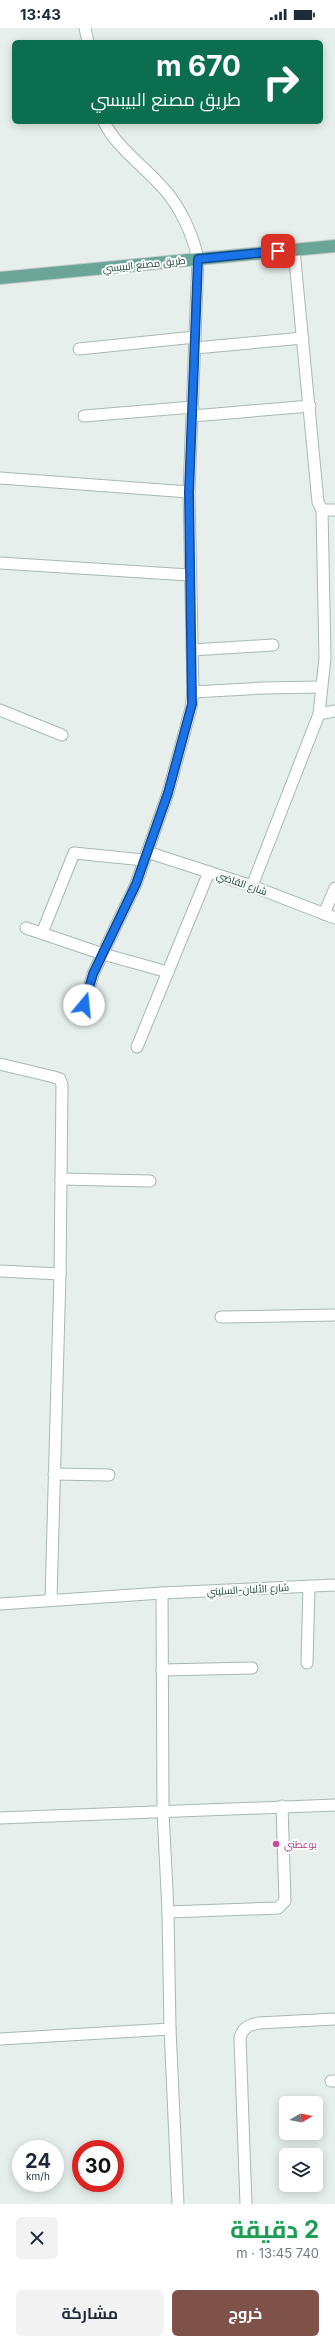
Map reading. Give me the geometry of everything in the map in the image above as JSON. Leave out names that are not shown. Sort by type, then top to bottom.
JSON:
[{"type":"main road","name":"طريق مصنع البيبسي","points":[[0,278],[335,246]]},
{"type":"street","points":[[85,28],[88,40]]},
{"type":"street","points":[[84,1005],[93,974],[136,884],[146,856],[182,746],[192,704],[193,692],[189,575],[189,492],[198,259],[194,240],[169,195],[112,136],[105,124]]},
{"type":"street","points":[[252,886],[318,714],[325,658],[322,510],[318,502],[294,250]]},
{"type":"street","points":[[79,349],[195,337]]},
{"type":"street","points":[[195,348],[303,338]]},
{"type":"street","points":[[84,416],[310,406]]},
{"type":"street","points":[[0,478],[189,492]]},
{"type":"street","points":[[322,510],[335,510]]},
{"type":"street","points":[[0,563],[189,575]]},
{"type":"street","points":[[192,650],[274,645]]},
{"type":"street","points":[[193,692],[264,688],[321,687]]},
{"type":"street","points":[[0,710],[62,735]]},
{"type":"street","points":[[318,714],[335,711]]},
{"type":"street","name":"شارع القاضي","points":[[42,934],[74,853],[146,856],[209,872],[252,886],[335,918]]},
{"type":"street","points":[[137,1047],[209,872]]},
{"type":"street","points":[[324,914],[335,888]]},
{"type":"street","points":[[26,928],[103,954],[168,972]]},
{"type":"street","points":[[0,1064],[60,1079],[62,1085],[60,1274],[51,1600]]},
{"type":"street","points":[[61,1179],[150,1181]]},
{"type":"street","points":[[0,1271],[60,1274]]},
{"type":"street","points":[[221,1317],[335,1315]]},
{"type":"street","points":[[54,1474],[109,1475]]},
{"type":"street","name":"شارع الألبان-السليني","points":[[0,1604],[162,1593],[335,1585]]},
{"type":"street","points":[[307,1663],[309,1586]]},
{"type":"street","points":[[162,1593],[163,1810],[168,1912],[170,2030],[178,2204]]},
{"type":"street","points":[[162,1670],[252,1668]]},
{"type":"street","points":[[0,1818],[163,1810],[335,1805]]},
{"type":"street","points":[[168,1912],[268,1909],[278,1908],[283,1905],[285,1901],[282,1806]]},
{"type":"street","points":[[246,2204],[240,2038],[242,2030],[250,2025],[259,2023],[335,2019]]},
{"type":"street","points":[[0,2039],[170,2030]]},
{"type":"place","name":"بوعطني","points":[[276,1844]]},
{"type":"route","points":[[84,1005],[93,974],[136,884],[168,793],[184,739],[192,704],[189,492],[198,259],[278,251]]}]
